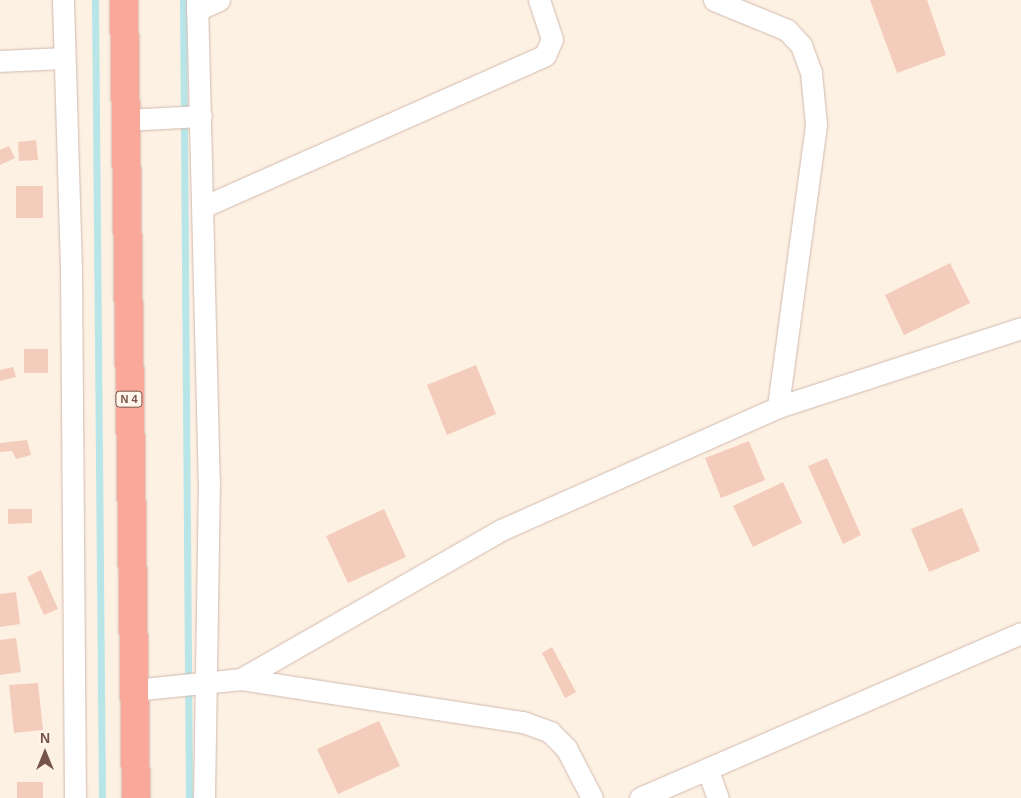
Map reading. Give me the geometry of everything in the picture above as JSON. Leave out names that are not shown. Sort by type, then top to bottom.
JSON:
[{"type":"highway","name":"N 4","points":[[124,0],[136,798]]},
{"type":"street","points":[[63,0],[75,798]]},
{"type":"street","points":[[204,798],[193,684],[209,480],[205,206],[197,5],[218,0]]},
{"type":"street","points":[[205,206],[545,54],[552,39],[539,0]]},
{"type":"street","points":[[714,0],[787,30],[802,45],[811,72],[816,125],[778,406]]},
{"type":"street","points":[[0,61],[64,58]]},
{"type":"street","points":[[125,120],[201,116]]},
{"type":"street","points":[[241,679],[502,530],[778,406],[1021,328]]},
{"type":"street","points":[[640,798],[708,771],[1021,633]]},
{"type":"street","points":[[133,690],[241,679],[523,722],[550,732],[566,748],[592,798]]},
{"type":"street","points":[[708,771],[718,798]]},
{"type":"building","points":[[870,0],[927,0],[946,55],[897,73]]},
{"type":"building","points":[[36,140],[38,160],[19,161],[18,142]]},
{"type":"building","points":[[9,146],[15,158],[0,165],[0,150]]},
{"type":"building","points":[[16,186],[43,186],[43,218],[16,218]]},
{"type":"building","points":[[950,263],[970,303],[904,335],[885,295]]},
{"type":"building","points":[[24,349],[48,349],[48,373],[24,373]]},
{"type":"building","points":[[476,365],[496,414],[447,435],[427,385]]},
{"type":"building","points":[[13,367],[16,377],[0,381],[0,370]]},
{"type":"building","points":[[27,440],[31,455],[16,459],[12,451],[0,452],[0,443]]},
{"type":"building","points":[[749,441],[765,480],[721,498],[705,458]]},
{"type":"building","points":[[827,458],[861,535],[843,544],[808,466]]},
{"type":"building","points":[[783,482],[802,523],[753,547],[733,506]]},
{"type":"building","points":[[962,508],[980,551],[929,572],[911,529]]},
{"type":"building","points":[[8,509],[32,509],[32,523],[8,524]]},
{"type":"building","points":[[384,509],[406,557],[348,583],[326,536]]},
{"type":"building","points":[[41,570],[58,609],[44,615],[27,577]]},
{"type":"building","points":[[16,592],[20,624],[0,627],[0,594]]},
{"type":"building","points":[[16,638],[21,672],[0,675],[0,640]]},
{"type":"building","points":[[552,647],[576,692],[565,698],[542,653]]},
{"type":"building","points":[[38,683],[43,730],[14,733],[9,685]]},
{"type":"building","points":[[379,721],[400,766],[338,794],[317,749]]},
{"type":"building","points":[[17,782],[43,782],[43,798],[17,798]]},
{"type":"waterway","points":[[95,0],[102,798]]},
{"type":"waterway","points":[[183,0],[189,798]]}]
